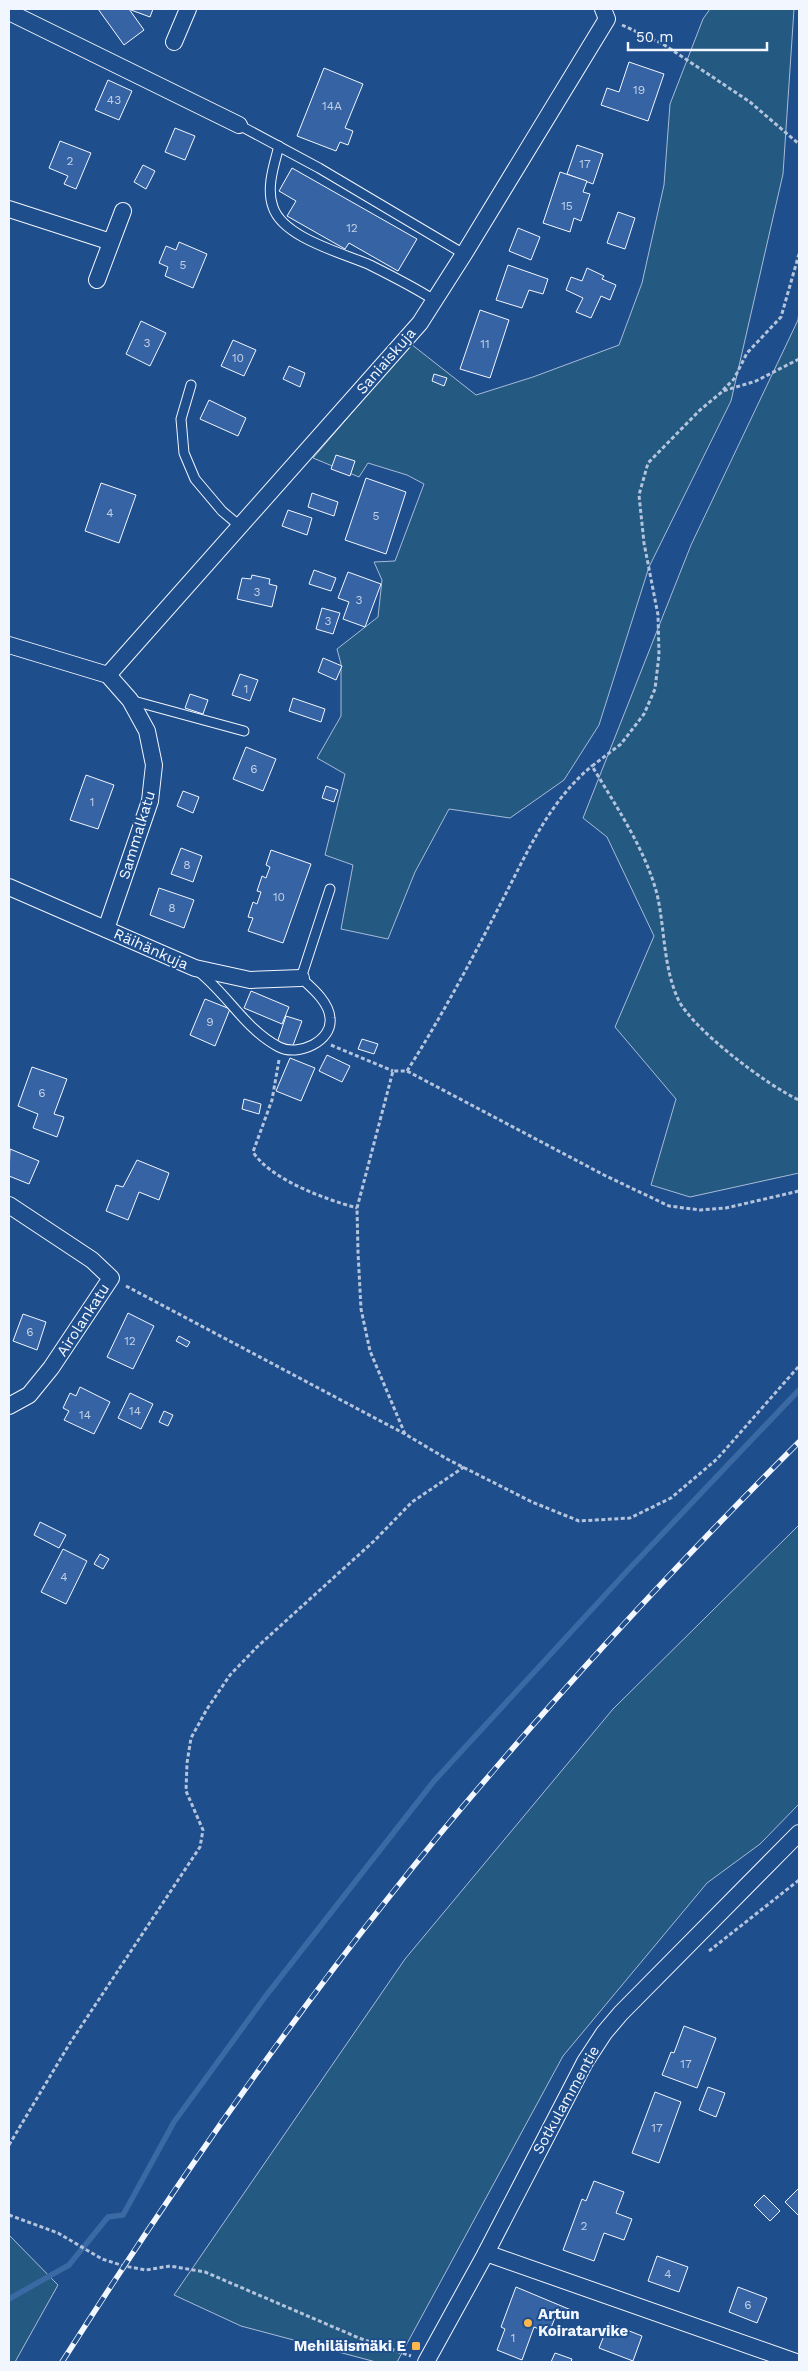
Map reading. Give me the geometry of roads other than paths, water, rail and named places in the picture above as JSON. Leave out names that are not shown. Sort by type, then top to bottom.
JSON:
[{"type":"street","points":[[174,42],[188,9]]},
{"type":"street","points":[[9,12],[239,125]]},
{"type":"street","name":"Saniaiskuja","points":[[108,675],[420,323],[464,254],[605,14]]},
{"type":"street","points":[[9,209],[112,242]]},
{"type":"street","points":[[97,280],[123,211]]},
{"type":"street","points":[[9,645],[108,675]]},
{"type":"street","name":"Sammalkatu","points":[[106,929],[150,801],[154,765],[147,731],[130,700],[108,675]]},
{"type":"street","name":"Räihänkuja","points":[[9,887],[195,968],[250,980],[276,981],[301,978]]},
{"type":"street","name":"Airolankatu","points":[[9,1205],[92,1260],[111,1278],[51,1368],[29,1395],[9,1406]]},
{"type":"street","name":"Sotkulammentie","points":[[426,2362],[486,2253],[585,2062],[604,2033],[647,1985],[799,1833]]},
{"type":"street","points":[[486,2253],[798,2362]]},
{"type":"lane","points":[[239,125],[319,168],[464,254]]},
{"type":"lane","points":[[279,146],[271,180],[273,208],[286,225],[316,244],[368,264],[408,284],[434,300]]},
{"type":"lane","points":[[191,384],[181,419],[184,453],[195,479],[222,511],[241,527]]},
{"type":"lane","points":[[130,700],[244,731]]},
{"type":"lane","points":[[195,968],[217,988],[253,1030],[281,1049],[296,1051],[310,1046],[321,1039],[330,1018],[326,1005],[301,978],[330,889]]},
{"type":"waterway","points":[[9,2299],[69,2265],[108,2217],[123,2215],[174,2122],[265,1997],[434,1781],[629,1569],[799,1390]]},
{"type":"railway","points":[[62,2362],[161,2211],[264,2062],[374,1916],[430,1846],[525,1734],[601,1649],[679,1565],[799,1442]]},
{"type":"place","name":"Artun Koiratarvike","points":[[528,2323]]},
{"type":"place","name":"Mehiläismäki E","points":[[416,2346]]}]
